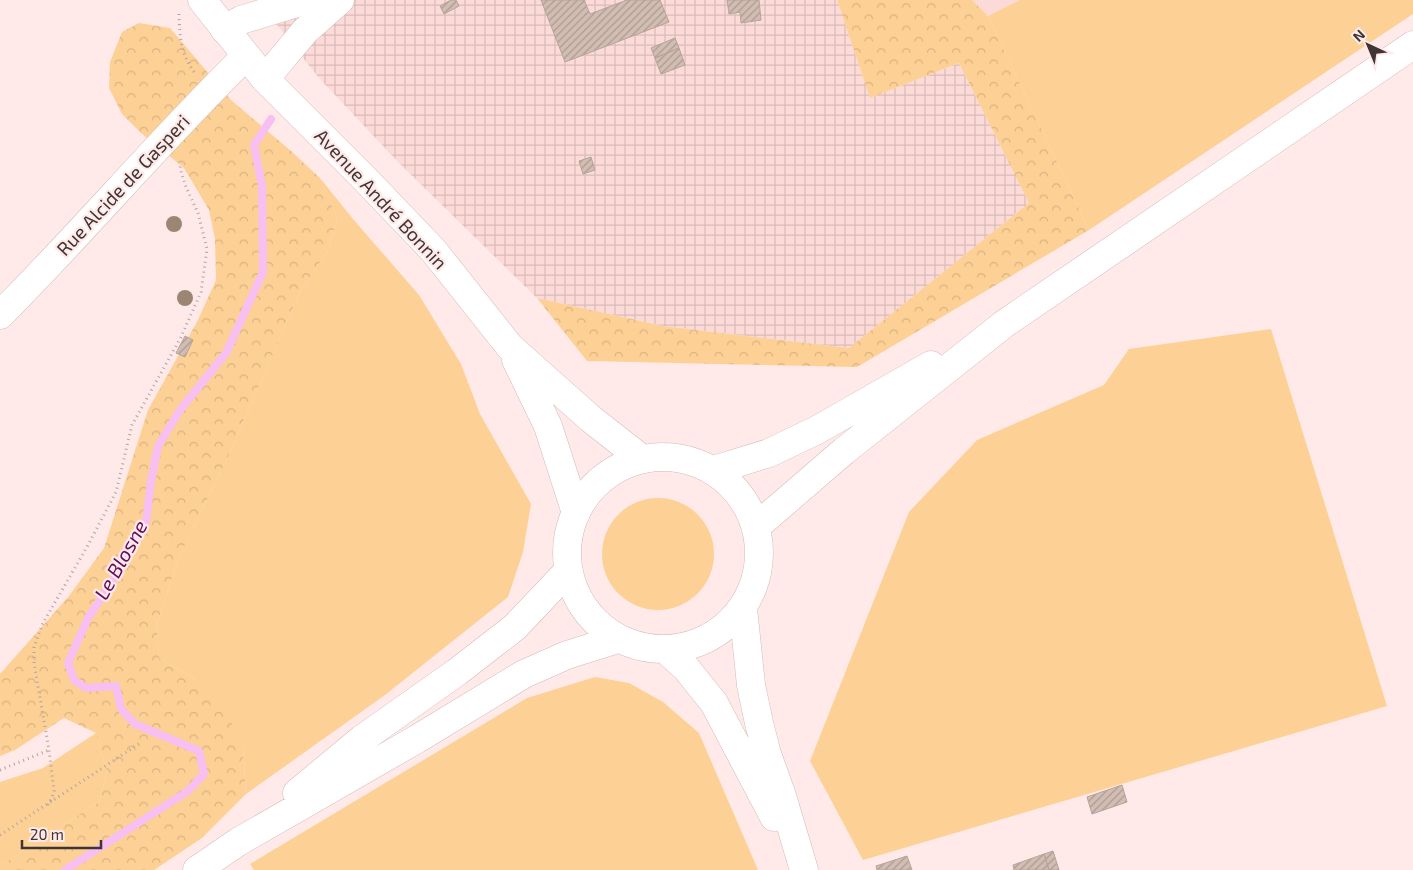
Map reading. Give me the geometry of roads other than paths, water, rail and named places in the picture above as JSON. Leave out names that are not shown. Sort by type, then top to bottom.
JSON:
[{"type":"main road","points":[[224,29],[241,20],[306,0]]},
{"type":"main road","points":[[265,79],[305,31],[340,0]]},
{"type":"main road","name":"Avenue André Bonnin","points":[[190,3],[224,29],[265,79],[433,250],[510,348],[591,419],[642,459]]},
{"type":"main road","points":[[757,526],[844,451],[1004,324],[1413,45]]},
{"type":"main road","name":"Rue Alcide de Gasperi","points":[[0,315],[211,90],[246,56]]},
{"type":"main road","points":[[714,470],[769,452],[817,430],[1004,324]]},
{"type":"main road","name":"Avenue André Bonnin","points":[[510,348],[548,426],[576,512]]},
{"type":"main road","points":[[667,456],[691,460],[714,470],[733,485],[747,504],[757,526],[760,554],[756,582],[743,608],[722,630],[696,645],[666,650],[649,649],[634,646],[618,639],[600,627],[585,611],[574,592],[568,571],[567,541],[576,512],[587,494],[603,478],[621,466],[642,459],[667,456]]},
{"type":"main road","points":[[238,842],[362,739],[515,627],[568,571]]},
{"type":"main road","points":[[743,608],[751,684],[759,722],[803,870]]},
{"type":"main road","points":[[197,870],[238,842],[417,739],[524,674],[567,655],[618,639]]},
{"type":"main road","points":[[666,650],[686,668],[714,703],[803,870]]},
{"type":"waterway","name":"Le Blosne","points":[[65,870],[188,791],[204,774],[199,751],[135,724],[121,709],[116,686],[86,688],[74,680],[68,663],[88,618],[124,563],[146,522],[158,446],[180,410],[226,353],[263,272],[262,186],[254,145],[271,119]]}]
